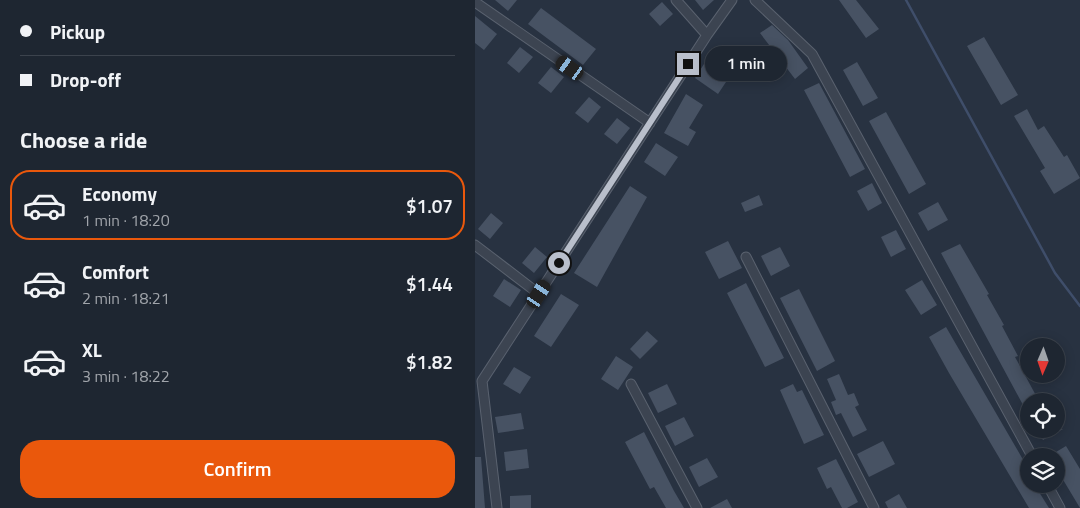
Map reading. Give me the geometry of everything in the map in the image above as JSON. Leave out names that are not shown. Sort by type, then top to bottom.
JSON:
[{"type":"street","points":[[676,0],[707,35]]},
{"type":"street","points":[[497,508],[479,382],[539,294],[707,35],[732,0]]},
{"type":"street","points":[[755,0],[812,54],[1028,448]]},
{"type":"street","points":[[475,2],[650,123]]},
{"type":"street","points":[[475,245],[539,294]]},
{"type":"street","points":[[746,257],[874,508]]},
{"type":"street","points":[[631,384],[697,508]]},
{"type":"street","points":[[1052,493],[1060,508]]},
{"type":"building","points":[[495,0],[517,0],[508,11]]},
{"type":"building","points":[[695,0],[714,0],[703,10]]},
{"type":"building","points":[[839,0],[856,0],[879,29],[866,38]]},
{"type":"building","points":[[662,2],[673,14],[660,26],[649,14]]},
{"type":"building","points":[[541,8],[596,49],[583,65],[528,24]]},
{"type":"building","points":[[475,16],[497,34],[484,50],[475,43]]},
{"type":"building","points":[[772,25],[788,40],[808,68],[795,79],[760,33]]},
{"type":"building","points":[[984,37],[1018,95],[1001,105],[967,46]]},
{"type":"building","points":[[520,47],[533,57],[519,73],[507,63]]},
{"type":"building","points":[[857,62],[878,98],[863,106],[843,70]]},
{"type":"building","points":[[704,64],[728,79],[718,94],[695,78]]},
{"type":"building","points":[[551,67],[564,77],[551,93],[538,83]]},
{"type":"building","points":[[819,83],[865,169],[850,177],[804,90]]},
{"type":"building","points":[[686,94],[703,105],[689,128],[696,132],[688,146],[664,133]]},
{"type":"building","points":[[589,97],[601,107],[588,123],[575,113]]},
{"type":"building","points":[[1027,109],[1038,130],[1044,126],[1064,157],[1067,155],[1080,178],[1054,194],[1040,171],[1045,168],[1014,116]]},
{"type":"building","points":[[886,112],[926,184],[909,194],[869,121]]},
{"type":"building","points":[[617,118],[630,128],[617,144],[604,134]]},
{"type":"building","points":[[656,143],[678,157],[665,176],[644,162]]},
{"type":"building","points":[[872,183],[882,203],[868,211],[857,191]]},
{"type":"building","points":[[630,186],[647,197],[597,287],[574,273]]},
{"type":"building","points":[[759,195],[763,205],[745,212],[741,203]]},
{"type":"building","points":[[938,202],[948,220],[928,231],[918,213]]},
{"type":"building","points":[[491,213],[503,223],[490,239],[478,229]]},
{"type":"building","points":[[896,230],[906,249],[891,257],[881,237]]},
{"type":"building","points":[[728,241],[742,268],[719,279],[705,252]]},
{"type":"building","points":[[960,244],[989,294],[987,295],[1004,325],[1002,326],[1018,356],[1015,357],[1020,366],[1020,383],[1029,383],[1035,393],[1020,393],[1020,399],[941,253]]},
{"type":"building","points":[[535,247],[547,257],[534,273],[522,263]]},
{"type":"building","points":[[780,247],[790,266],[771,276],[761,256]]},
{"type":"building","points":[[504,279],[521,290],[510,307],[493,296]]},
{"type":"building","points":[[922,280],[937,305],[921,315],[905,290]]},
{"type":"building","points":[[746,283],[784,358],[765,367],[727,293]]},
{"type":"building","points":[[799,289],[835,361],[817,371],[780,298]]},
{"type":"building","points":[[561,294],[579,305],[551,347],[534,336]]},
{"type":"building","points":[[946,327],[1020,454],[1020,493],[949,373],[929,337]]},
{"type":"building","points":[[647,331],[658,341],[640,359],[630,349]]},
{"type":"building","points":[[616,356],[633,367],[618,390],[601,379]]},
{"type":"building","points":[[514,367],[531,377],[520,394],[503,384]]},
{"type":"building","points":[[839,374],[848,395],[854,393],[859,405],[855,407],[867,430],[853,437],[841,413],[836,415],[831,402],[836,400],[827,379]]},
{"type":"building","points":[[667,384],[677,404],[658,413],[648,393]]},
{"type":"building","points":[[793,384],[797,392],[802,390],[824,435],[804,444],[780,390]]},
{"type":"building","points":[[521,413],[524,429],[498,433],[495,417]]},
{"type":"building","points":[[684,417],[694,436],[675,446],[665,426]]},
{"type":"building","points":[[644,432],[684,508],[666,508],[654,487],[650,489],[625,442]]},
{"type":"building","points":[[883,441],[895,464],[869,477],[857,454]]},
{"type":"building","points":[[1066,446],[1080,469],[1080,508],[1065,483],[1065,448],[1063,448]]},
{"type":"building","points":[[527,449],[529,468],[506,471],[504,452]]},
{"type":"building","points":[[475,457],[481,457],[485,508],[475,508]]},
{"type":"building","points":[[707,458],[718,477],[699,487],[689,467]]},
{"type":"building","points":[[836,459],[858,502],[847,508],[842,508],[831,487],[827,489],[817,468]]},
{"type":"building","points":[[1020,493],[1040,493],[1049,508],[1029,508]]},
{"type":"building","points":[[899,494],[907,508],[888,508],[885,502]]},
{"type":"building","points":[[531,495],[531,508],[510,508],[510,496]]},
{"type":"building","points":[[727,499],[732,508],[710,508]]},
{"type":"waterway","points":[[906,0],[1055,273],[1080,306]]},
{"type":"route","points":[[559,263],[688,64]]}]
